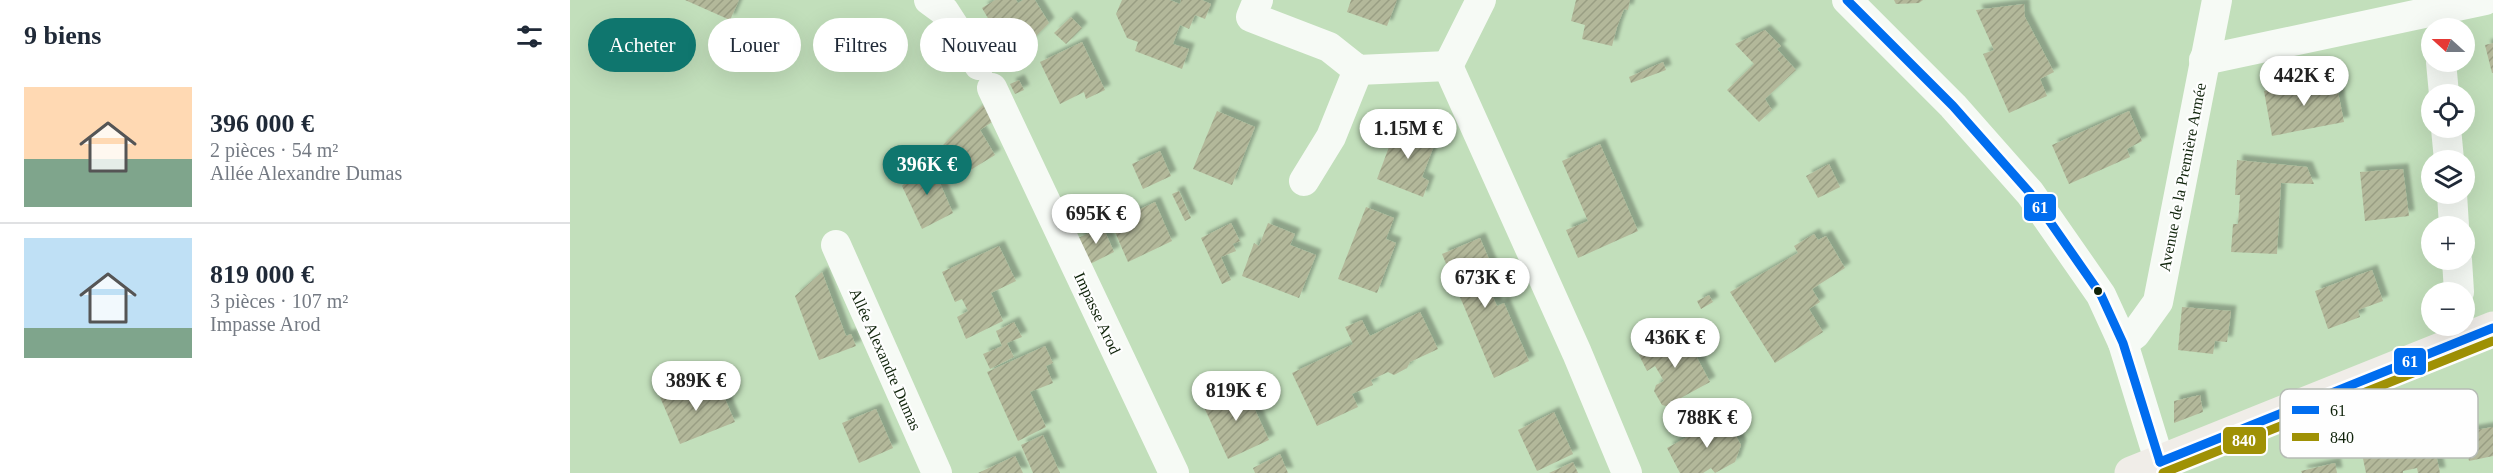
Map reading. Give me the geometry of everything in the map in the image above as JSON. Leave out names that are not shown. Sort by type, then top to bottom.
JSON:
[{"type":"main road","points":[[2335,389],[2477,327]]},
{"type":"main road","points":[[2151,469],[2280,413]]},
{"type":"street","name":"Impasse Arod","points":[[929,0],[944,11],[986,76],[1174,473]]},
{"type":"street","points":[[1258,0],[1251,17],[1329,47],[1358,70],[1448,66]]},
{"type":"street","points":[[1448,66],[1481,0]]},
{"type":"street","points":[[1847,0],[1953,106],[2030,193],[2101,295],[2123,343],[2151,469]]},
{"type":"street","name":"Avenue de la Première Armée","points":[[2123,343],[2135,334],[2158,302],[2217,0]]},
{"type":"street","points":[[2440,18],[2486,0]]},
{"type":"street","points":[[2204,60],[2421,22]]},
{"type":"street","points":[[1448,66],[1572,342],[1627,473]]},
{"type":"street","points":[[1304,181],[1331,137],[1358,70]]},
{"type":"street","name":"Allée Alexandre Dumas","points":[[836,245],[937,473]]},
{"type":"building","points":[[685,0],[739,0],[731,18],[726,18]]},
{"type":"building","points":[[995,0],[1016,0],[1018,3],[1023,0],[1035,0],[1049,23],[1038,34],[1038,18],[988,18],[982,8]]},
{"type":"building","points":[[1122,0],[1170,0],[1180,4],[1181,0],[1202,0],[1211,4],[1205,19],[1195,15],[1189,29],[1180,25],[1173,44],[1189,49],[1182,69],[1135,51],[1138,42],[1127,38],[1116,14]]},
{"type":"building","points":[[1351,0],[1397,0],[1387,26],[1347,12]]},
{"type":"building","points":[[1576,0],[1630,0],[1628,10],[1624,9],[1612,46],[1582,39],[1585,25],[1571,21]]},
{"type":"building","points":[[1894,0],[1923,0],[1919,3],[1896,4]]},
{"type":"building","points":[[2024,4],[2025,17],[2054,72],[2040,79],[2047,96],[2009,113],[1983,54],[1994,50],[1976,10]]},
{"type":"building","points":[[1071,17],[1082,28],[1066,44],[1054,33]]},
{"type":"building","points":[[1765,30],[1781,46],[1777,49],[1796,70],[1765,99],[1772,110],[1759,122],[1727,90],[1754,64],[1735,44]]},
{"type":"building","points":[[1082,42],[1105,90],[1086,99],[1084,92],[1060,104],[1040,62]]},
{"type":"building","points":[[2493,43],[2493,73],[2492,73],[2485,45]]},
{"type":"building","points":[[1663,62],[1666,70],[1631,83],[1629,77]]},
{"type":"building","points":[[2335,77],[2344,122],[2272,136],[2264,91]]},
{"type":"building","points":[[1019,80],[1024,90],[1015,94],[1010,84]]},
{"type":"building","points":[[983,105],[992,122],[980,130],[995,155],[959,177],[941,147]]},
{"type":"building","points":[[1217,111],[1255,127],[1232,185],[1193,169]]},
{"type":"building","points":[[2129,111],[2142,141],[2127,149],[2130,157],[2069,184],[2052,145]]},
{"type":"building","points":[[1398,123],[1437,138],[1422,177],[1429,181],[1423,197],[1377,179]]},
{"type":"building","points":[[1600,144],[1638,231],[1578,258],[1566,230],[1588,221],[1562,161]]},
{"type":"building","points":[[1160,151],[1171,176],[1143,189],[1132,164]]},
{"type":"building","points":[[929,158],[953,213],[922,229],[902,186]]},
{"type":"building","points":[[2237,160],[2307,167],[2314,184],[2281,183],[2277,254],[2231,252],[2233,224],[2238,224],[2240,195],[2235,195]]},
{"type":"building","points":[[1829,164],[1840,187],[1818,198],[1806,176]]},
{"type":"building","points":[[2403,169],[2409,216],[2365,221],[2360,172]]},
{"type":"building","points":[[1179,191],[1191,218],[1185,221],[1172,194]]},
{"type":"building","points":[[1155,202],[1172,241],[1128,262],[1111,223]]},
{"type":"building","points":[[1366,207],[1394,218],[1386,239],[1396,243],[1377,293],[1338,279]]},
{"type":"building","points":[[1231,223],[1240,241],[1233,244],[1236,251],[1221,257],[1231,280],[1222,284],[1201,238]]},
{"type":"building","points":[[1268,223],[1295,234],[1290,245],[1316,255],[1299,298],[1242,276],[1254,243],[1259,246]]},
{"type":"building","points":[[1103,227],[1114,252],[1090,264],[1078,238]]},
{"type":"building","points":[[1814,234],[1818,240],[1826,236],[1845,268],[1812,289],[1820,302],[1809,309],[1823,332],[1775,363],[1730,292],[1798,253],[1794,246]]},
{"type":"building","points":[[1480,238],[1492,266],[1481,271],[1497,306],[1504,303],[1529,361],[1494,378],[1442,254]]},
{"type":"building","points":[[999,246],[1016,281],[991,293],[1003,321],[966,339],[957,317],[968,311],[962,299],[955,302],[942,272]]},
{"type":"building","points":[[2372,270],[2383,301],[2358,310],[2360,317],[2328,329],[2315,291]]},
{"type":"building","points":[[822,272],[846,336],[851,334],[856,346],[819,360],[795,296]]},
{"type":"building","points":[[1709,295],[1713,302],[1701,309],[1697,301]]},
{"type":"building","points":[[2182,307],[2231,311],[2227,342],[2215,341],[2213,354],[2178,350]]},
{"type":"building","points":[[1420,312],[1438,349],[1410,362],[1407,368],[1394,375],[1388,372],[1371,380],[1373,385],[1352,394],[1358,407],[1317,426],[1292,373],[1353,344],[1345,327],[1362,320],[1370,336]]},
{"type":"building","points":[[1014,322],[1022,337],[1007,343],[1014,357],[990,369],[983,354],[1002,346],[996,331]]},
{"type":"building","points":[[1683,331],[1710,382],[1666,406],[1662,405],[1654,391],[1656,385],[1664,381],[1655,366],[1647,371],[1639,355]]},
{"type":"building","points":[[1045,346],[1053,363],[1046,366],[1053,383],[1030,392],[1046,427],[1018,441],[987,372]]},
{"type":"building","points":[[697,381],[704,396],[709,395],[711,399],[723,394],[735,422],[680,444],[660,397]]},
{"type":"building","points":[[1244,386],[1269,440],[1228,459],[1203,405]]},
{"type":"building","points":[[2200,395],[2203,412],[2174,423],[2174,401]]},
{"type":"building","points":[[876,409],[893,448],[859,463],[842,423]]},
{"type":"building","points":[[1554,412],[1573,454],[1537,471],[1518,430]]},
{"type":"building","points":[[1725,416],[1741,445],[1735,462],[1715,473],[1711,468],[1703,473],[1680,473],[1667,448]]},
{"type":"building","points":[[2493,427],[2493,456],[2469,461],[2468,458],[2478,458],[2478,430]]},
{"type":"building","points":[[1043,435],[1060,473],[1033,473],[1021,445]]},
{"type":"building","points":[[1280,454],[1288,473],[1255,473],[1253,468]]},
{"type":"building","points":[[1015,456],[1023,473],[978,473]]},
{"type":"building","points":[[2363,458],[2437,458],[2440,473],[2418,473],[2417,468],[2403,471],[2403,473],[2366,473]]},
{"type":"building","points":[[1573,462],[1578,473],[1549,473]]},
{"type":"building","points":[[2335,463],[2337,473],[2302,473],[2301,471]]},
{"type":"transit line","name":"61","points":[[1847,0],[1953,106],[2030,193],[2101,295],[2123,343],[2160,462]]},
{"type":"transit line","name":"61","points":[[2341,389],[2493,328]]},
{"type":"transit line","name":"840","points":[[2373,389],[2493,341]]},
{"type":"transit line","name":"61","points":[[2160,462],[2280,414]]},
{"type":"transit line","name":"840","points":[[2163,473],[2280,426]]}]
